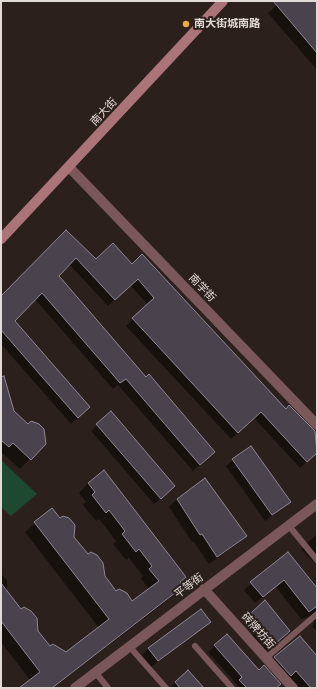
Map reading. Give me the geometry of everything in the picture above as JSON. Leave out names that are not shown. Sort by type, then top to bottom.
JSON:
[{"type":"street","name":"南大街","points":[[1,239],[223,1]]},
{"type":"street","name":"南学街","points":[[69,167],[317,425]]},
{"type":"street","name":"平等街","points":[[75,688],[317,504]]},
{"type":"street","name":"砖牌坊街","points":[[204,589],[293,688]]},
{"type":"lane","points":[[289,526],[317,560]]},
{"type":"lane","points":[[266,658],[317,614]]},
{"type":"lane","points":[[130,646],[166,688]]},
{"type":"lane","points":[[195,646],[232,688]]},
{"type":"lane","points":[[96,672],[108,688]]},
{"type":"green space","points":[[1,460],[37,494],[11,516],[1,507]]},
{"type":"building","points":[[273,1],[317,1],[317,53]]},
{"type":"building","points":[[66,230],[96,259],[113,243],[132,264],[142,254],[286,409],[289,405],[315,431],[317,453],[307,462],[261,412],[238,433],[132,318],[154,298],[138,279],[115,300],[76,258],[59,276],[146,377],[149,374],[215,452],[200,465],[126,379],[120,383],[42,293],[15,321],[90,407],[78,418],[1,330],[1,296]]},
{"type":"building","points":[[4,376],[14,411],[28,424],[31,421],[39,424],[44,429],[46,444],[31,460],[13,443],[9,447],[1,440],[1,377]]},
{"type":"building","points":[[111,411],[175,486],[161,499],[96,424]]},
{"type":"building","points":[[251,446],[291,502],[272,515],[232,459]]},
{"type":"building","points":[[104,470],[186,577],[180,582],[184,586],[52,688],[19,688],[40,672],[1,621],[1,583],[21,609],[24,607],[31,611],[37,618],[38,631],[50,646],[53,644],[66,652],[109,619],[34,522],[52,508],[60,518],[63,516],[69,518],[75,525],[74,537],[88,554],[91,552],[97,555],[103,563],[105,576],[116,591],[119,589],[127,593],[132,601],[159,581],[149,569],[152,566],[139,549],[136,552],[122,534],[125,531],[109,510],[106,513],[92,495],[95,492],[88,483]]},
{"type":"building","points":[[205,478],[247,536],[217,557],[202,534],[200,535],[177,499]]},
{"type":"building","points":[[288,552],[317,588],[317,606],[309,612],[284,580],[263,597],[250,582]]},
{"type":"building","points":[[265,600],[290,631],[275,644],[268,634],[266,636],[257,626],[260,624],[251,613]]},
{"type":"building","points":[[201,609],[211,622],[158,661],[148,648]]},
{"type":"building","points":[[227,634],[259,670],[264,665],[281,684],[276,688],[247,688],[239,680],[242,677],[214,645]]},
{"type":"building","points":[[300,636],[317,656],[317,688],[311,688],[296,671],[291,676],[274,657]]},
{"type":"building","points":[[188,670],[204,688],[180,688],[175,682]]},
{"type":"place","name":"南大街城南路","points":[[186,24]]}]
